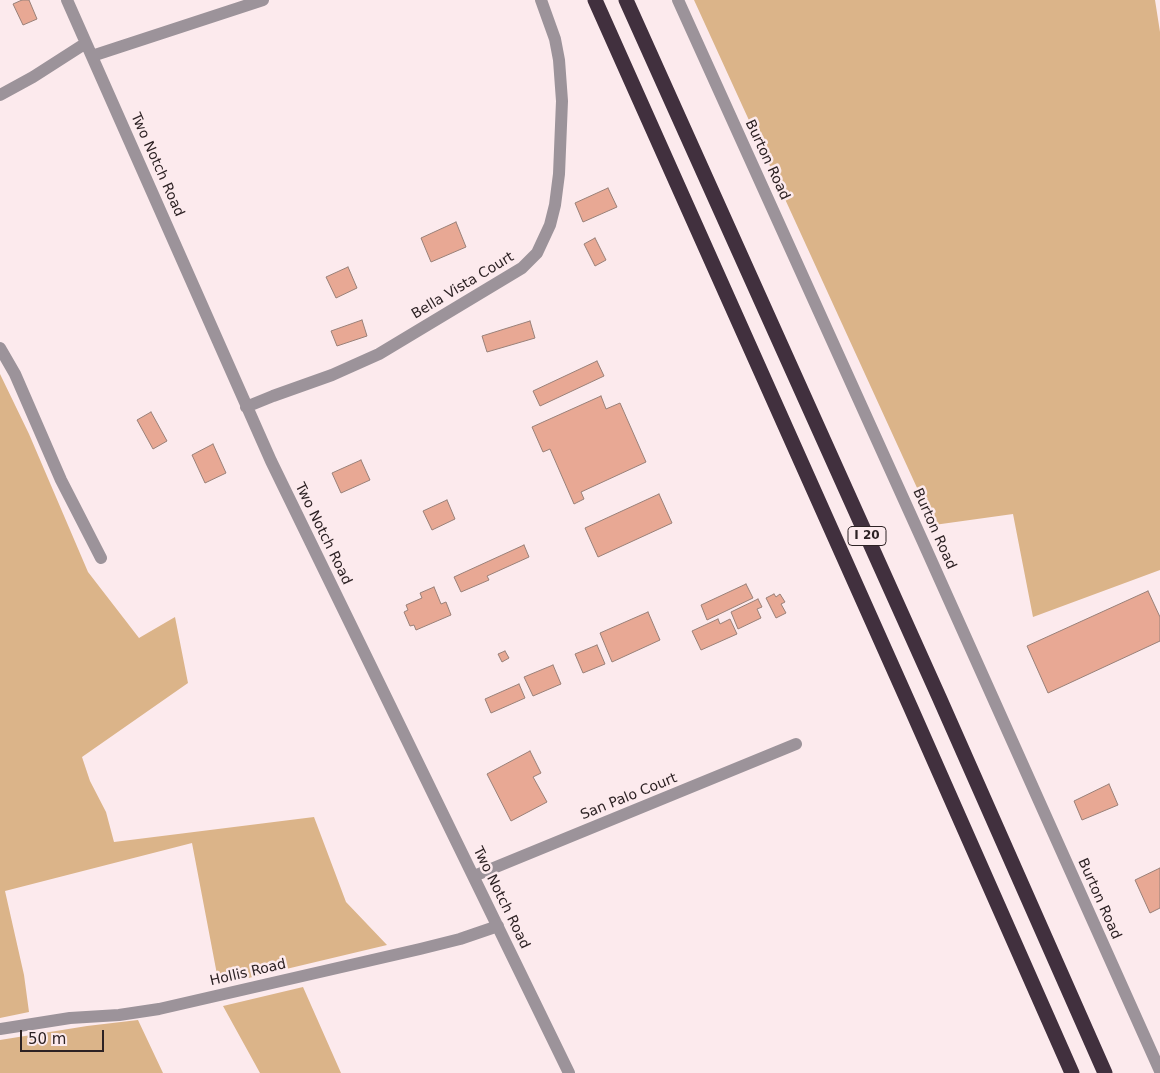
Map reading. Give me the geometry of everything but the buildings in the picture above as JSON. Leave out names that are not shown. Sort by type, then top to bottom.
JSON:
[{"type":"highway","name":"I 20","points":[[595,0],[1072,1073]]},
{"type":"highway","name":"I 20","points":[[626,0],[939,697],[1105,1073]]},
{"type":"street","name":"Two Notch Road","points":[[67,0],[246,407],[339,602],[570,1073]]},
{"type":"street","points":[[92,56],[262,0]]},
{"type":"street","name":"Bella Vista Court","points":[[246,407],[332,375],[379,354],[522,268],[537,253],[550,225],[555,205],[559,174],[562,101],[560,60],[554,35],[541,0]]},
{"type":"street","name":"Burton Road","points":[[678,0],[1160,1071]]},
{"type":"street","points":[[0,95],[33,77],[86,43]]},
{"type":"street","points":[[0,348],[22,391],[61,480],[101,558]]},
{"type":"street","name":"San Palo Court","points":[[474,876],[796,744]]},
{"type":"street","name":"Hollis Road","points":[[0,1029],[70,1018],[119,1015],[159,1008],[420,949],[460,939],[498,926]]},
{"type":"shaded area","points":[[694,0],[1155,0],[1160,32],[1160,570],[1033,617],[1013,514],[934,525]]},
{"type":"shaded area","points":[[0,374],[29,434],[88,572],[139,638],[175,617],[188,683],[82,757],[90,781],[106,812],[114,842],[314,817],[346,902],[387,945],[219,985],[192,843],[5,891],[24,975],[29,1012],[0,1018]]},
{"type":"shaded area","points":[[303,987],[341,1073],[260,1073],[223,1006]]},
{"type":"shaded area","points":[[138,1020],[163,1073],[0,1073],[0,1040]]}]
